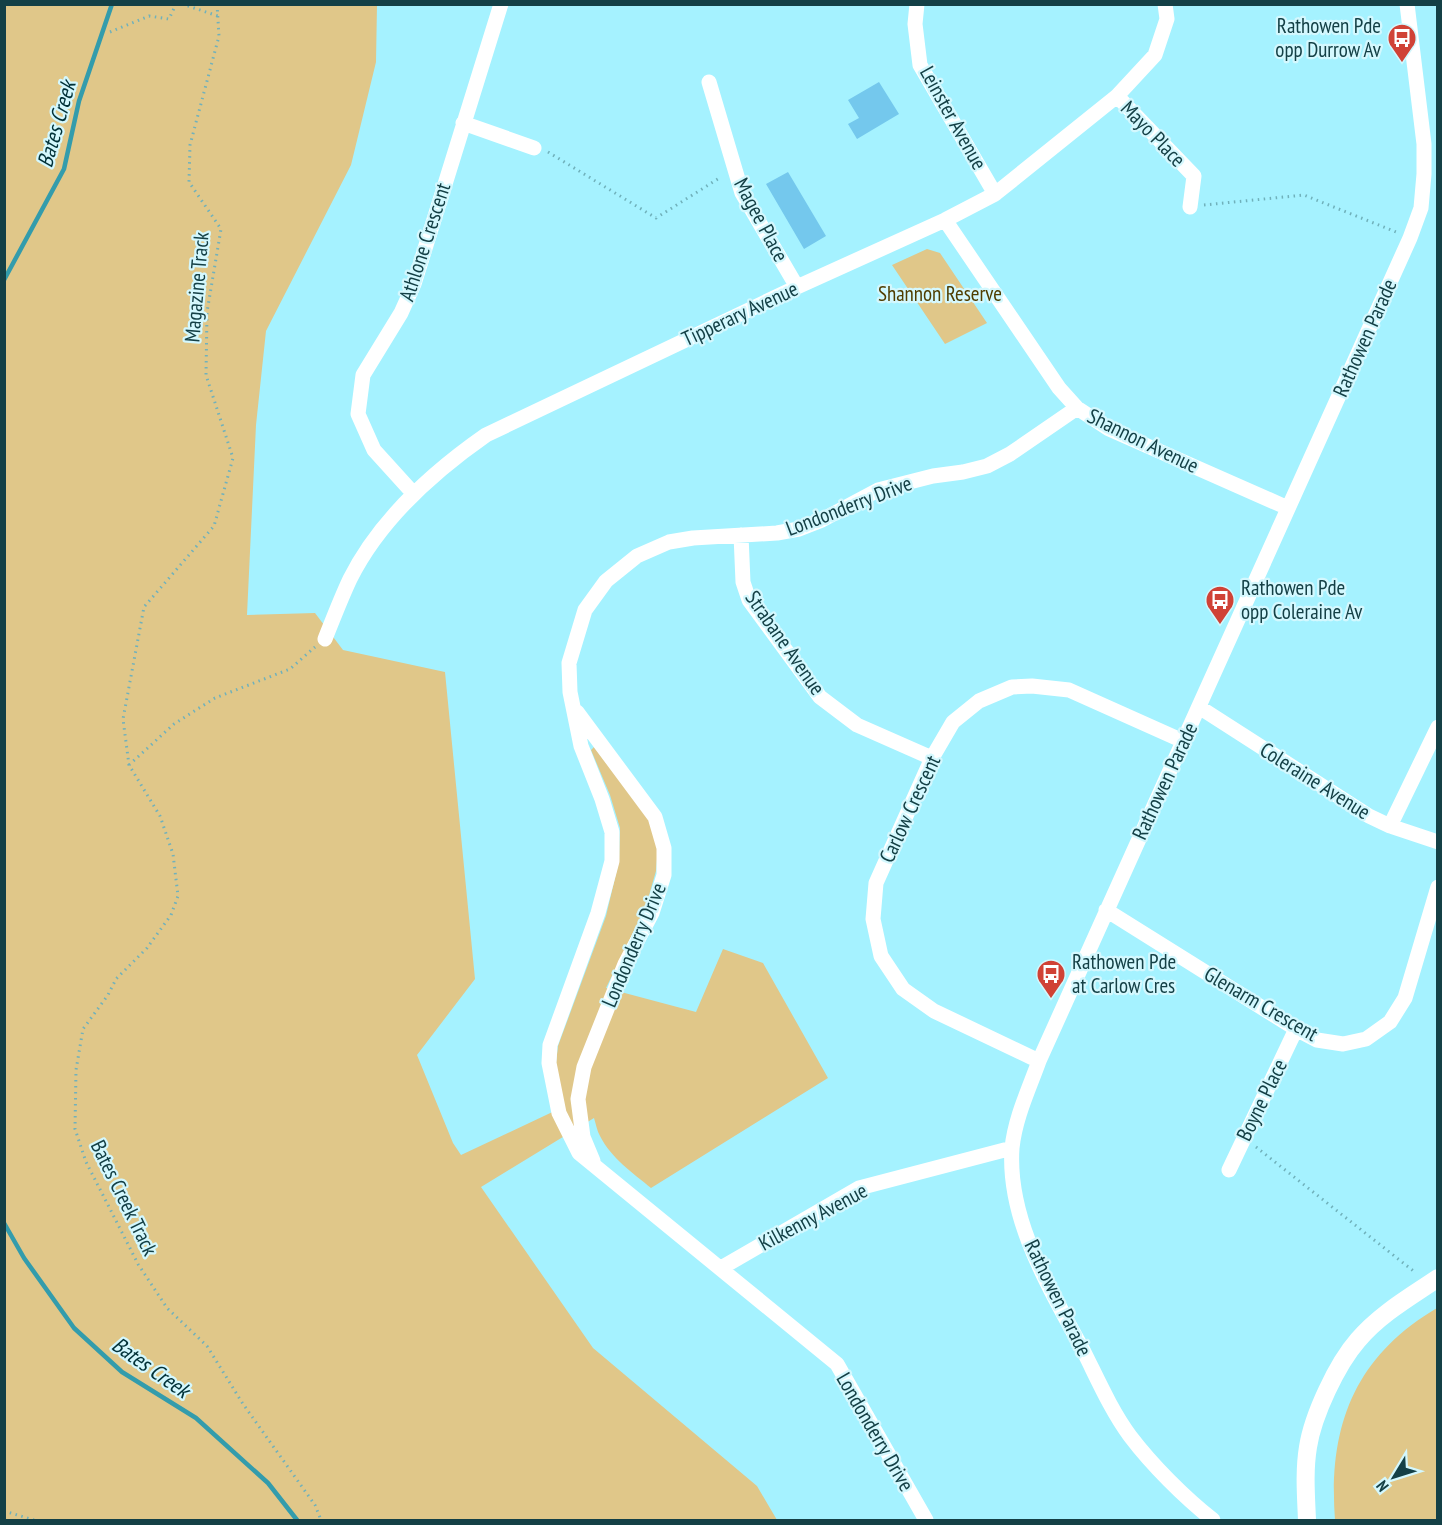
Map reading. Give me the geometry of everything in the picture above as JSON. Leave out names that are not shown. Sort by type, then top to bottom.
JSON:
[{"type":"street","name":"Athlone Crescent","points":[[413,493],[374,450],[358,414],[363,375],[401,313],[414,284],[501,4]]},
{"type":"street","name":"Leinster Avenue","points":[[917,4],[915,24],[920,65],[995,194]]},
{"type":"street","name":"Tipperary Avenue","points":[[325,639],[351,578],[375,540],[413,493],[449,461],[486,435],[797,287],[945,220],[995,194],[1117,96],[1155,55],[1167,19],[1164,4]]},
{"type":"street","name":"Rathowen Parade","points":[[1212,1521],[1146,1455],[1119,1420],[1033,1254],[1020,1213],[1014,1179],[1012,1148],[1025,1098],[1039,1061],[1410,238],[1420,208],[1431,146],[1407,4]]},
{"type":"street","name":"Magee Place","points":[[709,82],[742,193],[797,287]]},
{"type":"street","name":"Mayo Place","points":[[1117,96],[1194,176],[1190,207]]},
{"type":"street","points":[[463,123],[534,148]]},
{"type":"street","name":"Shannon Avenue","points":[[945,220],[1059,388],[1077,408],[1109,429],[1288,508]]},
{"type":"street","name":"Londonderry Drive","points":[[926,1521],[837,1364],[579,1153],[559,1113],[549,1063],[550,1045],[598,913],[612,861],[612,832],[581,746],[570,692],[569,663],[585,610],[606,581],[637,556],[669,542],[693,538],[777,533],[799,528],[822,520],[878,490],[933,476],[987,466],[1010,454],[1077,408]]},
{"type":"street","name":"Strabane Avenue","points":[[741,535],[743,582],[749,600],[820,697],[857,725],[932,758]]},
{"type":"street","name":"Carlow Crescent","points":[[1039,1061],[934,1011],[903,989],[881,956],[873,919],[876,883],[932,758],[953,722],[979,701],[1012,687],[1032,686],[1069,690],[1183,741]]},
{"type":"street","name":"Coleraine Avenue","points":[[1199,707],[1370,816],[1390,826],[1437,842]]},
{"type":"street","name":"Londonderry Drive","points":[[574,708],[655,817],[664,848],[664,875],[652,913],[625,964],[584,1067],[578,1099],[583,1137],[595,1166]]},
{"type":"street","points":[[1390,826],[1437,727]]},
{"type":"street","name":"Glenarm Crescent","points":[[1106,910],[1296,1029],[1317,1040],[1343,1044],[1366,1039],[1390,1022],[1405,998],[1437,887]]},
{"type":"street","name":"Boyne Place","points":[[1229,1170],[1296,1029]]},
{"type":"street","name":"Kilkenny Avenue","points":[[721,1268],[858,1188],[1012,1148]]},
{"type":"street","points":[[1307,1521],[1305,1480],[1308,1445],[1335,1375],[1358,1340],[1396,1305],[1433,1281]]},
{"type":"path","points":[[110,32],[149,16],[169,19],[176,4]]},
{"type":"path","points":[[182,4],[218,16]]},
{"type":"path","name":"Magazine Track","points":[[129,765],[123,719],[144,607],[214,526],[233,458],[206,375],[207,312],[220,229],[189,182],[190,145],[219,36],[217,4]]},
{"type":"path","points":[[534,148],[551,153],[656,218],[734,168]]},
{"type":"path","points":[[1190,207],[1304,195],[1410,238]]},
{"type":"path","points":[[129,765],[182,720],[215,698],[290,669],[325,639]]},
{"type":"path","name":"Bates Creek Track","points":[[129,765],[160,816],[173,854],[178,896],[171,915],[147,948],[116,980],[83,1029],[76,1070],[75,1130],[86,1162],[144,1273],[167,1308],[207,1346],[243,1404],[315,1505],[321,1521]]},
{"type":"path","points":[[1244,1137],[1433,1281]]},
{"type":"path","points":[[4,1511],[34,1521]]},
{"type":"green space","points":[[5,5],[377,5],[376,62],[351,165],[266,331],[256,425],[247,615],[315,613],[343,650],[445,672],[475,979],[417,1055],[453,1143],[461,1155],[563,1107],[556,1063],[558,1046],[606,916],[619,861],[620,828],[610,795],[591,750],[594,747],[648,818],[658,847],[656,871],[646,906],[606,988],[696,1012],[723,949],[763,963],[828,1078],[651,1188],[610,1151],[599,1134],[594,1118],[481,1187],[593,1348],[757,1486],[777,1520],[5,1520]]},
{"type":"green space","name":"Shannon Reserve","points":[[927,249],[940,253],[987,323],[945,344],[892,265]]},
{"type":"green space","points":[[1437,1308],[1437,1520],[1335,1520],[1336,1455],[1342,1425],[1352,1398],[1366,1372],[1385,1349],[1408,1327]]},
{"type":"building","points":[[879,82],[899,114],[857,139],[848,124],[859,118],[848,100]]},
{"type":"building","points":[[788,172],[826,236],[804,249],[766,184]]},
{"type":"waterway","name":"Bates Creek","points":[[4,280],[64,169],[79,101],[112,4]]},
{"type":"waterway","name":"Bates Creek","points":[[4,1223],[24,1258],[74,1328],[122,1372],[196,1418],[268,1483],[297,1520]]},
{"type":"place","name":"Rathowen Pde opp Durrow Av","points":[[1402,64]]},
{"type":"place","name":"Rathowen Pde opp Coleraine Av","points":[[1220,626]]},
{"type":"place","name":"Rathowen Pde at Carlow Cres","points":[[1051,1000]]}]
